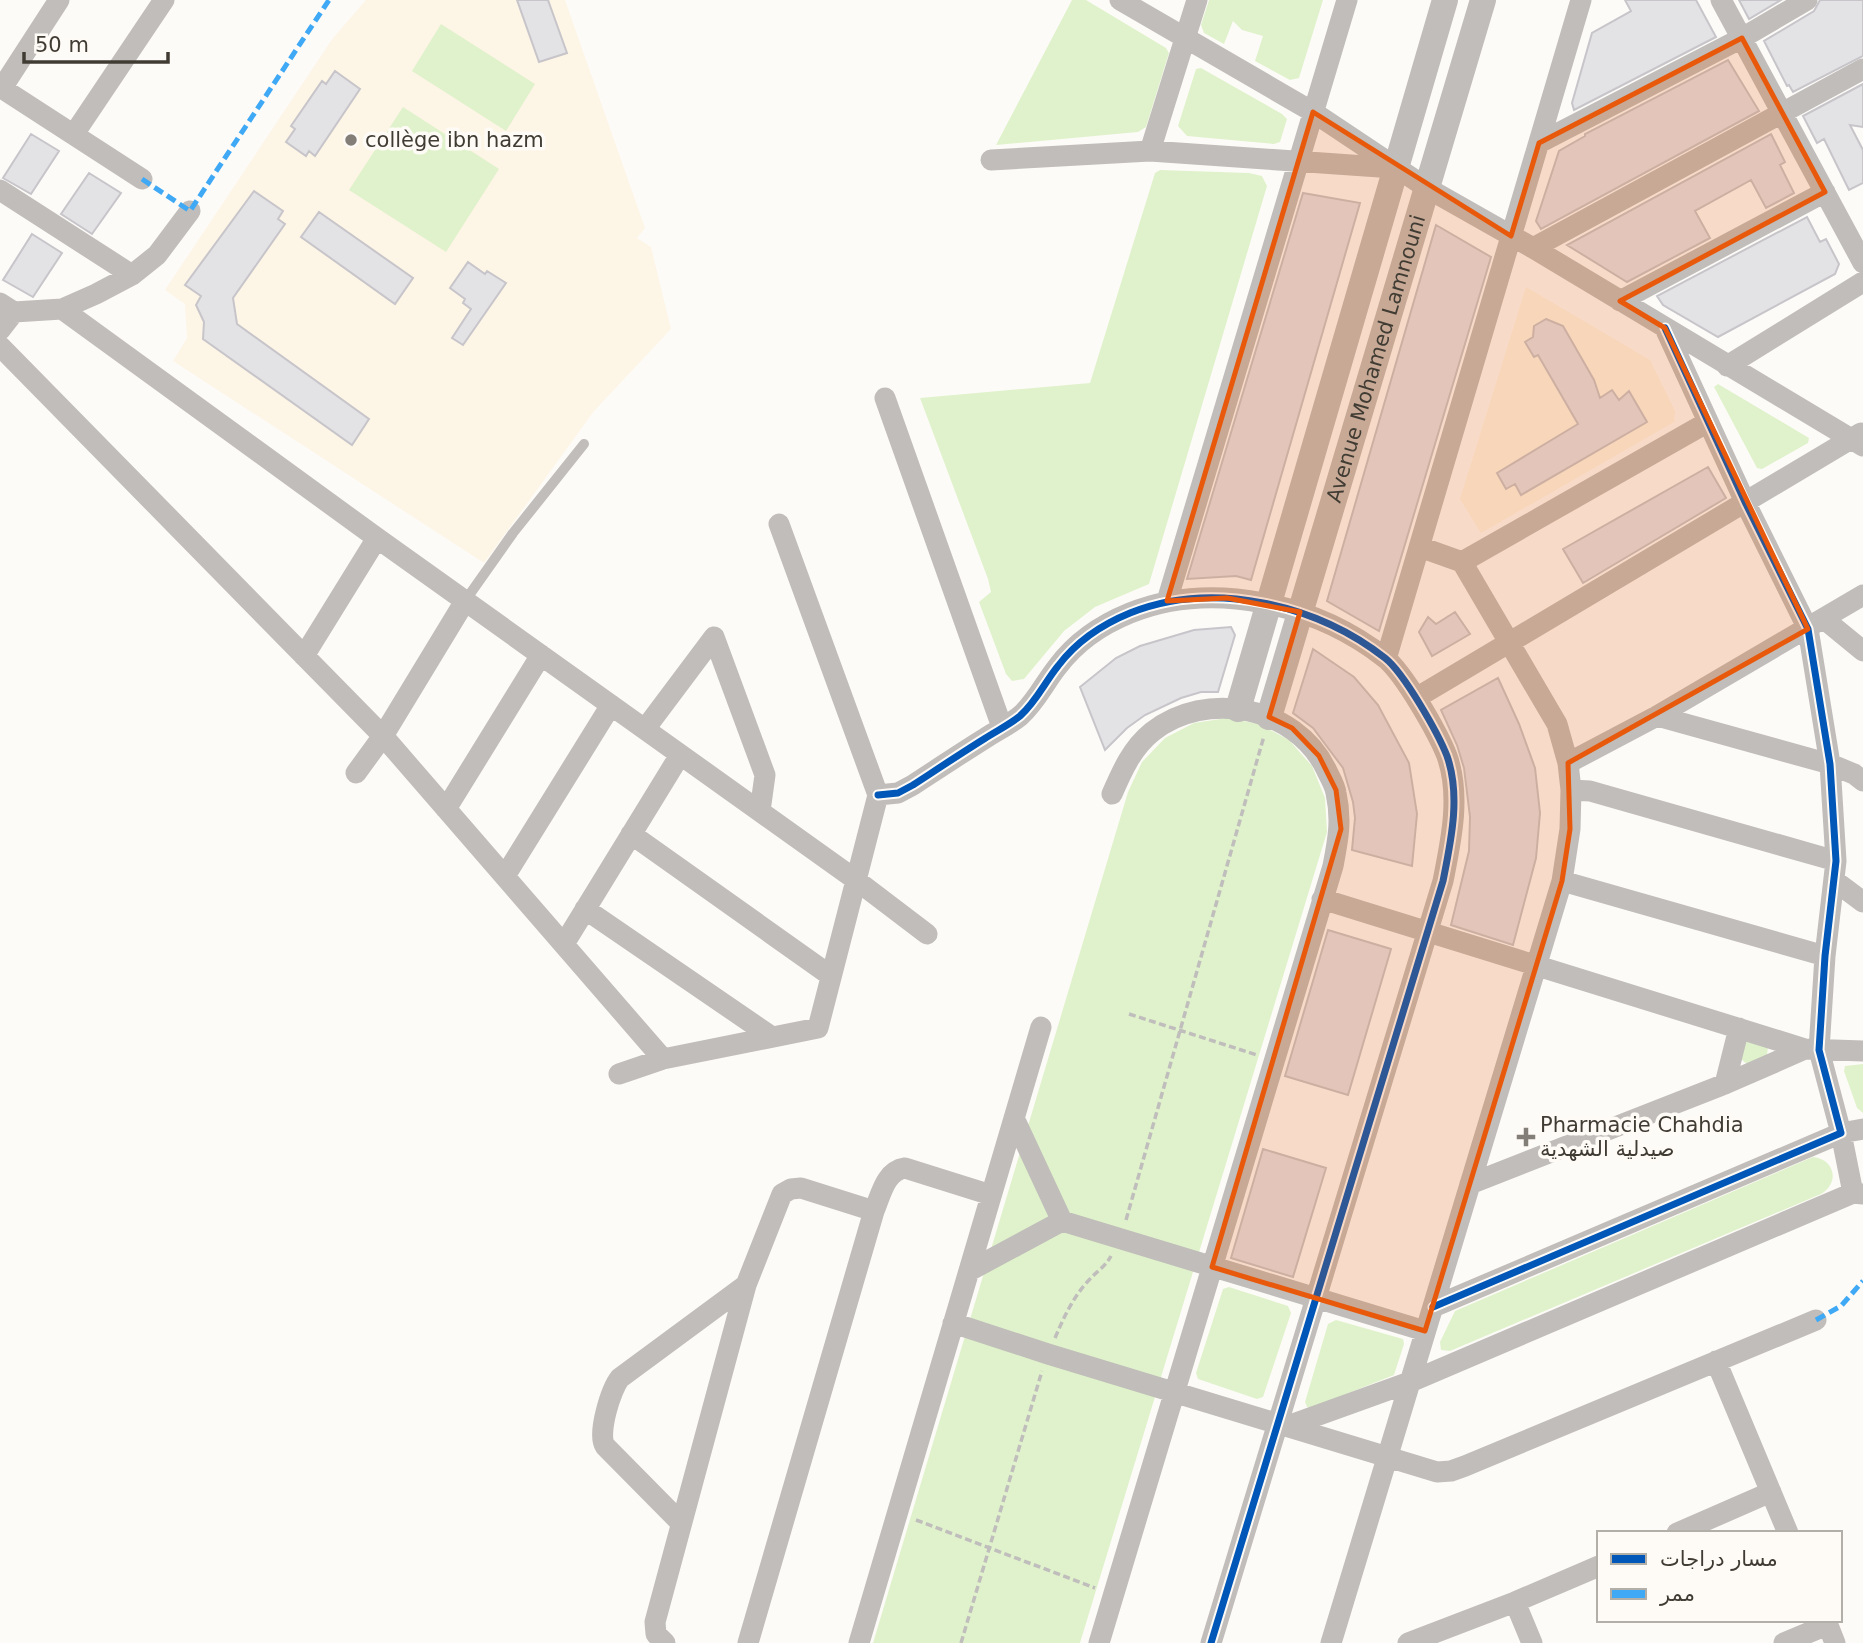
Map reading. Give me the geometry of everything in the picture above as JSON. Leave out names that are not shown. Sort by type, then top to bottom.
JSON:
[{"type":"street","points":[[60,0],[1,88],[142,179]]},
{"type":"street","points":[[74,134],[164,0]]},
{"type":"street","points":[[1120,0],[1313,112],[1427,188],[1533,248],[1727,366],[1859,439]]},
{"type":"street","points":[[1150,151],[1197,0]]},
{"type":"street","points":[[1167,601],[1347,0]]},
{"type":"street","name":"Avenue Mohamed Lamnouni","points":[[1238,709],[1445,0]]},
{"type":"street","name":"Avenue Mohamed Lamnouni","points":[[1269,717],[1483,0]]},
{"type":"street","points":[[1386,659],[1581,0]]},
{"type":"street","points":[[1721,0],[1863,263]]},
{"type":"street","points":[[1539,143],[1742,38],[1807,0]]},
{"type":"street","points":[[1533,248],[1863,69]]},
{"type":"street","points":[[991,160],[1150,151],[1396,168]]},
{"type":"street","points":[[0,190],[132,275]]},
{"type":"street","points":[[1620,301],[1825,192]]},
{"type":"street","points":[[0,330],[7,307],[62,309],[132,275],[157,255],[190,211]]},
{"type":"street","points":[[1727,366],[1863,282]]},
{"type":"street","points":[[62,309],[856,880],[927,934]]},
{"type":"street","points":[[1282,1425],[1410,1382],[1858,1193],[1812,1049],[1836,871],[1830,764],[1816,624],[1746,504],[1665,328]]},
{"type":"street","points":[[0,346],[383,736],[663,1059]]},
{"type":"street","points":[[885,398],[1002,727]]},
{"type":"street","points":[[1462,562],[1708,422]]},
{"type":"street","points":[[1416,698],[1859,439]]},
{"type":"street","points":[[619,1074],[663,1059],[818,1028],[878,795],[779,524]]},
{"type":"street","points":[[304,656],[377,538]]},
{"type":"street","points":[[1331,1643],[1562,881],[1570,829],[1571,790],[1568,763],[1557,724],[1462,562],[1420,547]]},
{"type":"street","points":[[1568,763],[1657,716],[1863,595]]},
{"type":"street","points":[[878,795],[898,793],[913,785],[1019,716],[1035,701],[1059,664],[1097,629],[1130,613],[1167,601],[1227,598],[1300,612],[1334,625],[1386,659],[1401,675],[1447,756],[1453,791],[1453,831],[1443,881],[1315,1298],[1282,1425],[1210,1643]]},
{"type":"street","points":[[356,773],[383,736],[465,601]]},
{"type":"street","points":[[1816,624],[1863,651]]},
{"type":"street","points":[[645,729],[714,637],[765,775],[760,811]]},
{"type":"street","points":[[446,809],[541,655]]},
{"type":"street","points":[[505,876],[611,705]]},
{"type":"street","points":[[1100,1643],[1333,866],[1341,829],[1336,790],[1319,756],[1292,728],[1257,712],[1238,709],[1220,707],[1184,714],[1152,732],[1127,760],[1112,794]]},
{"type":"street","points":[[1657,716],[1830,764],[1854,774],[1863,781]]},
{"type":"street","points":[[564,944],[680,754]]},
{"type":"street","points":[[1571,790],[1590,791],[1836,871],[1863,902]]},
{"type":"street","points":[[631,834],[831,976]]},
{"type":"street","points":[[1562,881],[1825,956]]},
{"type":"street","points":[[1322,899],[1812,1049],[1863,1051]]},
{"type":"street","points":[[585,909],[772,1037]]},
{"type":"street","points":[[859,1643],[1041,1027]]},
{"type":"street","points":[[1725,1084],[1740,1028]]},
{"type":"street","points":[[1470,1184],[1812,1049]]},
{"type":"street","points":[[1014,1118],[1062,1221]]},
{"type":"street","points":[[1433,1307],[1840,1133],[1863,1129]]},
{"type":"street","points":[[748,1643],[874,1211],[888,1178],[898,1169],[905,1168],[991,1195]]},
{"type":"street","points":[[665,1643],[656,1634],[654,1622],[746,1285],[782,1194],[801,1188],[874,1211]]},
{"type":"street","points":[[969,1271],[1062,1221],[1425,1331]]},
{"type":"street","points":[[681,1523],[605,1446],[601,1438],[602,1430],[614,1387],[620,1378],[746,1285]]},
{"type":"street","points":[[953,1323],[1437,1472],[1451,1471],[1816,1320]]},
{"type":"street","points":[[1716,1362],[1787,1531]]},
{"type":"street","points":[[1682,1531],[1771,1492]]},
{"type":"street","points":[[1408,1643],[1597,1567]]},
{"type":"street","points":[[1515,1602],[1532,1643]]},
{"type":"street","points":[[1784,1643],[1829,1629]]},
{"type":"lane","points":[[465,601],[513,533],[584,444]]},
{"type":"path","points":[[961,1643],[1048,1354],[1070,1306],[1090,1279],[1104,1269],[1121,1239],[1269,717]]},
{"type":"path","points":[[1129,1014],[1274,1061]]},
{"type":"path","points":[[898,1513],[1114,1595]]},
{"type":"highlighted area","points":[[1742,38],[1825,192],[1620,301],[1665,328],[1808,629],[1568,763],[1570,829],[1562,881],[1425,1331],[1212,1267],[1341,829],[1336,790],[1319,756],[1292,728],[1269,717],[1300,612],[1227,598],[1167,601],[1313,112],[1511,236],[1539,143]]},
{"type":"shaded area","points":[[366,0],[565,0],[645,228],[637,238],[651,247],[671,329],[594,411],[484,563],[173,361],[187,338],[185,304],[165,290],[333,38]]},
{"type":"shaded area","points":[[1526,287],[1650,360],[1675,411],[1674,422],[1481,533],[1460,499]]},
{"type":"green space","points":[[1072,0],[1086,0],[1166,48],[1169,53],[1146,127],[1138,132],[996,145]]},
{"type":"green space","points":[[1209,0],[1323,0],[1299,78],[1290,80],[1255,61],[1263,36],[1242,30],[1233,21],[1224,44],[1204,33],[1201,25]]},
{"type":"green space","points":[[441,24],[535,84],[506,131],[412,71]]},
{"type":"green space","points":[[1201,68],[1282,114],[1287,119],[1280,142],[1274,144],[1187,136],[1178,126],[1196,69]]},
{"type":"green space","points":[[403,107],[499,169],[446,252],[349,190]]},
{"type":"green space","points":[[1160,170],[1249,173],[1262,176],[1267,186],[1149,584],[1095,607],[1064,631],[1024,679],[1012,681],[1006,674],[979,602],[991,592],[988,579],[920,398],[1090,383],[1155,173]]},
{"type":"green space","points":[[1718,384],[1809,438],[1808,443],[1762,469],[1757,468],[1714,387]]},
{"type":"green space","points":[[1227,718],[1259,724],[1289,740],[1312,766],[1325,798],[1327,832],[1080,1643],[873,1643],[1128,792],[1142,762],[1165,738],[1194,723]]},
{"type":"green space","points":[[1743,1041],[1768,1046],[1767,1056],[1748,1065],[1741,1059]]},
{"type":"green space","points":[[1863,1064],[1863,1113],[1857,1108],[1844,1071],[1845,1066]]},
{"type":"green space","points":[[1813,1157],[1826,1162],[1832,1172],[1831,1184],[1821,1194],[1450,1351],[1441,1350],[1440,1342],[1455,1311]]},
{"type":"green space","points":[[1229,1287],[1288,1306],[1291,1313],[1263,1397],[1257,1399],[1198,1379],[1196,1373],[1223,1289]]},
{"type":"green space","points":[[1336,1320],[1403,1339],[1404,1344],[1394,1375],[1311,1408],[1307,1407],[1305,1402],[1328,1324]]},
{"type":"building","points":[[517,0],[548,0],[567,53],[539,62]]},
{"type":"building","points":[[1625,0],[1696,0],[1716,37],[1574,110],[1572,103],[1592,33],[1631,11]]},
{"type":"building","points":[[1739,0],[1781,0],[1749,19]]},
{"type":"building","points":[[1820,0],[1863,0],[1863,56],[1793,92],[1789,85],[1787,86],[1764,41],[1814,11]]},
{"type":"building","points":[[1728,60],[1759,111],[1541,229],[1536,221],[1559,151],[1585,134]]},
{"type":"building","points":[[335,71],[360,89],[315,156],[309,151],[306,156],[286,142],[295,129],[291,126],[322,81],[326,84]]},
{"type":"building","points":[[1863,84],[1863,127],[1850,125],[1863,150],[1863,183],[1849,190],[1824,139],[1817,143],[1803,116]]},
{"type":"building","points":[[31,134],[59,151],[31,194],[3,178]]},
{"type":"building","points":[[1771,134],[1785,162],[1780,165],[1794,193],[1766,208],[1751,180],[1695,211],[1710,238],[1627,282],[1567,245]]},
{"type":"building","points":[[89,173],[121,193],[92,234],[61,214]]},
{"type":"building","points":[[254,191],[283,211],[278,219],[285,224],[233,298],[237,324],[369,419],[352,445],[203,339],[204,322],[196,305],[201,296],[185,285]]},
{"type":"building","points":[[1303,193],[1360,203],[1251,580],[1236,576],[1187,579]]},
{"type":"building","points":[[319,212],[413,278],[395,304],[301,237]]},
{"type":"building","points":[[1807,217],[1820,242],[1826,239],[1839,264],[1835,274],[1718,337],[1663,305],[1657,296]]},
{"type":"building","points":[[1436,225],[1491,257],[1379,631],[1327,601]]},
{"type":"building","points":[[32,234],[62,253],[33,297],[3,280]]},
{"type":"building","points":[[468,262],[485,274],[487,271],[506,283],[463,345],[452,338],[471,309],[463,303],[465,299],[450,288]]},
{"type":"building","points":[[1546,319],[1563,326],[1594,380],[1600,398],[1612,390],[1619,400],[1629,391],[1647,422],[1521,495],[1515,484],[1506,489],[1497,473],[1578,424],[1538,355],[1534,357],[1525,342],[1533,337],[1534,326]]},
{"type":"building","points":[[1708,467],[1726,498],[1583,583],[1563,549]]},
{"type":"building","points":[[1455,612],[1470,634],[1432,656],[1419,632],[1428,617],[1436,624]]},
{"type":"building","points":[[1231,627],[1235,635],[1218,692],[1201,692],[1181,698],[1145,715],[1105,750],[1080,687],[1116,658],[1140,646],[1194,630]]},
{"type":"building","points":[[1313,649],[1354,677],[1378,705],[1409,763],[1417,814],[1412,866],[1352,850],[1355,818],[1343,768],[1313,728],[1293,713]]},
{"type":"building","points":[[1498,678],[1535,768],[1540,813],[1536,858],[1513,945],[1451,925],[1469,851],[1470,817],[1464,768],[1441,710]]},
{"type":"building","points":[[1328,930],[1391,949],[1348,1095],[1285,1076]]},
{"type":"building","points":[[1263,1149],[1326,1168],[1293,1277],[1231,1258]]},
{"type":"marked path","points":[[142,179],[190,211],[329,0]]},
{"type":"marked path","points":[[1816,1320],[1841,1306],[1863,1281]]},
{"type":"cycle path","points":[[1433,1307],[1841,1133],[1819,1050],[1825,956],[1836,861],[1830,764],[1808,629],[1746,504],[1665,328]]},
{"type":"cycle path","points":[[878,795],[898,793],[913,785],[1016,719],[1031,705],[1065,657],[1100,628],[1130,613],[1162,603],[1195,599],[1229,598],[1296,611],[1358,639],[1385,658],[1401,676],[1447,756],[1454,803],[1443,881],[1211,1643]]},
{"type":"place","name":"collège ibn hazm","points":[[351,140]]},
{"type":"place","name":"Pharmacie Chahdia صيدلية الشهدية","points":[[1526,1137]]}]
